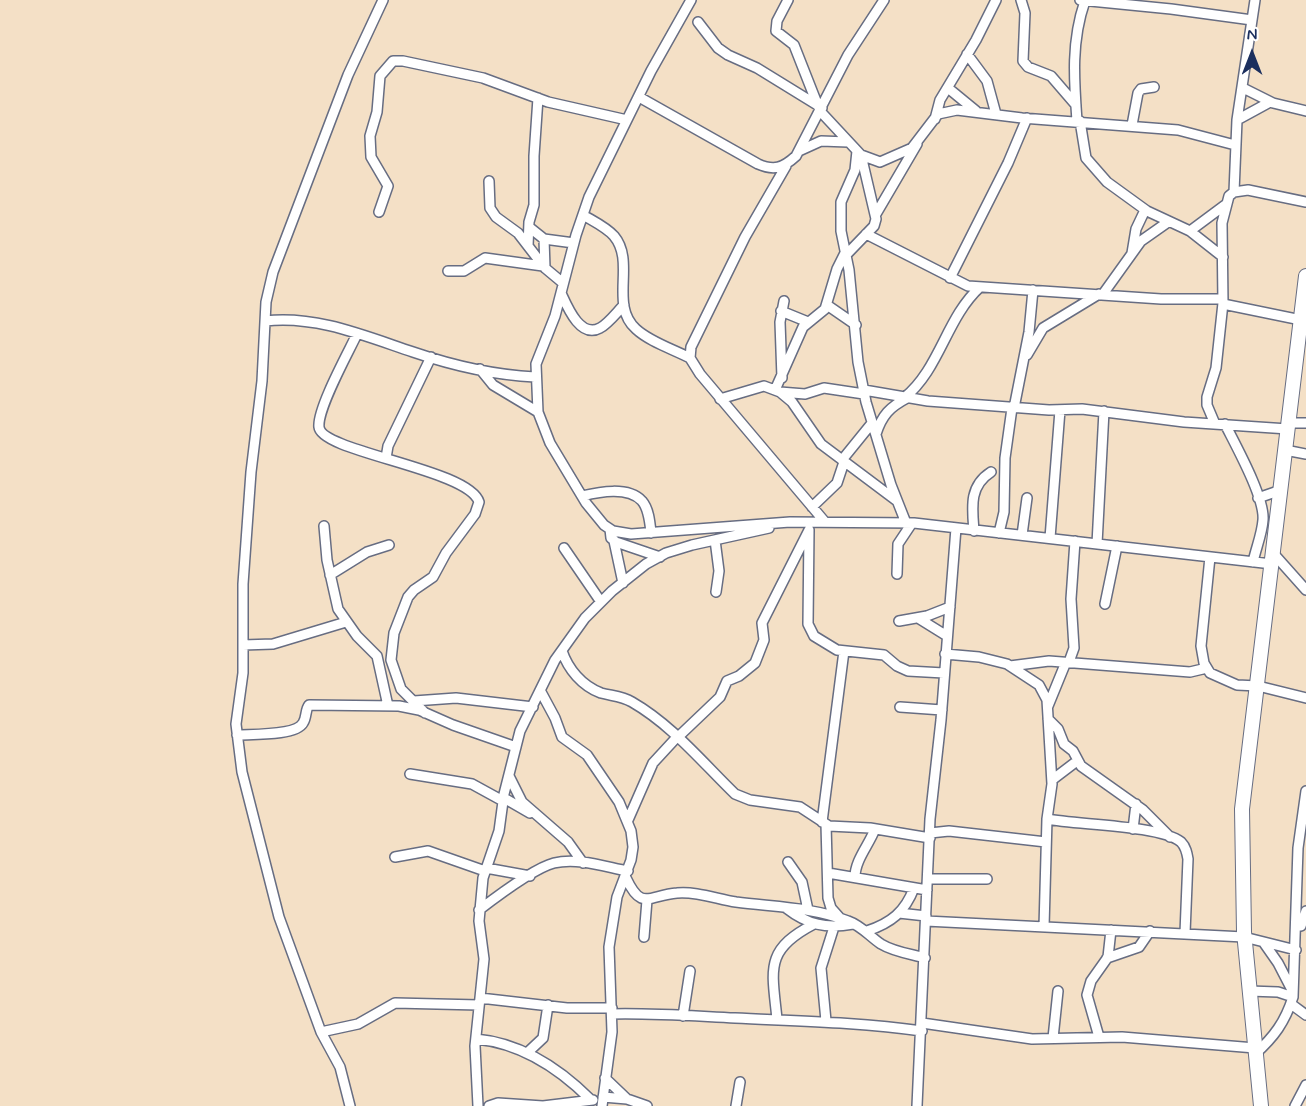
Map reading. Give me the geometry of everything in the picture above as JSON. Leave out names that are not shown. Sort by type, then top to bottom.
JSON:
[{"type":"street","points":[[350,1106],[340,1067],[321,1032],[279,917],[242,772],[237,735],[243,645],[243,584],[266,302],[273,272],[348,75],[383,0]]},
{"type":"street","points":[[788,0],[777,21],[776,31],[794,45],[820,108],[849,143],[859,153],[880,162],[912,148],[917,143]]},
{"type":"street","points":[[690,358],[691,347],[745,237],[786,166],[799,151],[848,55],[884,0]]},
{"type":"street","points":[[935,119],[940,100],[968,54],[996,0]]},
{"type":"street","points":[[1021,0],[1025,13],[1023,61],[1028,67],[1043,71],[1060,83],[1076,105]]},
{"type":"street","points":[[1253,562],[1263,520],[1258,498],[1220,424],[1207,405],[1207,397],[1216,368],[1223,302],[1222,223],[1226,205],[1234,192],[1237,120],[1255,0]]},
{"type":"street","points":[[1223,257],[1190,231],[1145,210],[1107,182],[1086,158],[1076,105],[1075,41],[1083,1],[1162,8],[1252,20]]},
{"type":"street","points":[[686,2],[583,215],[555,316],[536,364],[538,412],[549,443],[582,496],[610,529],[621,534],[794,522],[809,526],[825,522],[909,523],[1253,562],[1273,559]]},
{"type":"street","points":[[698,22],[718,48],[757,68],[820,108]]},
{"type":"street","points":[[968,54],[987,81],[996,114]]},
{"type":"street","points":[[379,212],[388,186],[371,157],[370,136],[376,112],[380,76],[386,66],[393,61],[404,61],[483,78],[579,111],[627,120]]},
{"type":"street","points":[[1132,125],[1138,93],[1141,89],[1154,87]]},
{"type":"street","points":[[948,88],[977,111]]},
{"type":"street","points":[[1243,88],[1270,102],[1306,111]]},
{"type":"street","points":[[639,96],[758,164],[768,168],[786,166]]},
{"type":"street","points":[[528,246],[534,205],[534,156],[538,98]]},
{"type":"street","points":[[1237,120],[1270,102]]},
{"type":"street","points":[[777,391],[803,327],[827,304],[837,269],[846,252],[874,226],[876,214],[917,143],[935,119],[947,111],[977,111],[1027,118],[1178,130],[1235,145]]},
{"type":"street","points":[[950,278],[1008,163],[1027,118]]},
{"type":"street","points":[[799,151],[821,141],[840,140],[849,143]]},
{"type":"street","points":[[859,153],[876,214]]},
{"type":"street","points":[[859,153],[855,170],[841,202],[839,216],[846,252],[864,392],[897,501],[909,523]]},
{"type":"street","points":[[489,182],[490,208],[496,217],[518,233],[562,288],[579,324],[593,329],[600,328],[624,305]]},
{"type":"street","points":[[1234,192],[1248,190],[1306,202]]},
{"type":"street","points":[[1190,231],[1226,205]]},
{"type":"street","points":[[1132,253],[1136,229],[1145,210]]},
{"type":"street","points":[[583,215],[602,226],[620,246],[624,262],[624,305],[634,328],[690,358],[720,399],[825,522]]},
{"type":"street","points":[[1024,359],[1043,328],[1101,294],[1141,241],[1168,222]]},
{"type":"street","points":[[529,227],[544,239],[574,243]]},
{"type":"street","points":[[866,234],[938,269],[960,284],[1223,302],[1301,320]]},
{"type":"street","points":[[544,239],[544,267]]},
{"type":"street","points":[[448,271],[464,271],[485,258],[544,267]]},
{"type":"street","points":[[1261,1106],[1244,937],[1242,809],[1306,276]]},
{"type":"street","points":[[876,434],[886,411],[905,398],[920,383],[963,304],[980,287]]},
{"type":"street","points":[[999,533],[1004,512],[1005,458],[1024,359],[1033,290]]},
{"type":"street","points":[[782,378],[779,360],[783,301]]},
{"type":"street","points":[[827,304],[856,325]]},
{"type":"street","points":[[782,311],[808,322]]},
{"type":"street","points":[[265,321],[285,318],[311,321],[431,357],[480,369],[535,377]]},
{"type":"street","points":[[357,334],[323,408],[319,429],[322,436],[332,442],[386,458],[460,485],[475,493],[479,502],[475,514],[446,553],[433,577],[408,597],[393,633],[391,660],[401,689],[425,713]]},
{"type":"street","points":[[386,458],[388,446],[431,357]]},
{"type":"street","points":[[480,369],[493,386],[538,412]]},
{"type":"street","points":[[720,399],[764,386],[777,391],[805,394],[824,388],[1013,408],[1104,411],[1220,424],[1288,426],[1306,423]]},
{"type":"street","points":[[777,391],[797,408],[821,444],[897,501]]},
{"type":"street","points":[[1050,538],[1060,410]]},
{"type":"street","points":[[1097,543],[1104,411]]},
{"type":"street","points":[[812,507],[837,483],[843,461],[872,423]]},
{"type":"street","points":[[1285,450],[1306,454]]},
{"type":"street","points":[[974,531],[972,506],[975,490],[978,482],[991,472]]},
{"type":"street","points":[[1258,498],[1281,490]]},
{"type":"street","points":[[582,496],[610,492],[637,497],[646,507],[651,533]]},
{"type":"street","points":[[1022,535],[1027,498]]},
{"type":"street","points":[[478,1106],[476,1039],[484,959],[479,910],[485,870],[499,831],[503,800],[520,731],[562,651],[585,618],[601,602],[660,557],[716,540],[794,522]]},
{"type":"street","points":[[897,574],[898,544],[909,523]]},
{"type":"street","points":[[324,526],[330,575],[338,609],[346,622],[377,656],[388,706]]},
{"type":"street","points":[[809,526],[808,627],[814,636],[844,651],[884,655],[897,666],[908,671],[944,673]]},
{"type":"street","points":[[627,820],[653,763],[720,697],[727,681],[739,676],[755,663],[764,640],[762,623],[809,526]]},
{"type":"street","points":[[916,1104],[922,1027],[930,836],[956,528]]},
{"type":"street","points":[[610,529],[609,533],[614,541],[623,583]]},
{"type":"street","points":[[716,540],[719,571],[716,592]]},
{"type":"street","points":[[614,541],[630,549],[660,557]]},
{"type":"street","points":[[1047,708],[1074,648],[1071,599],[1075,541]]},
{"type":"street","points":[[330,575],[367,552],[389,545]]},
{"type":"street","points":[[1105,604],[1117,546]]},
{"type":"street","points":[[564,548],[601,602]]},
{"type":"street","points":[[1210,556],[1201,646],[1207,668],[1222,680],[1237,685],[1258,686],[1306,699]]},
{"type":"street","points":[[1273,559],[1306,590]]},
{"type":"street","points":[[899,621],[918,618],[950,607]]},
{"type":"street","points":[[918,618],[947,636]]},
{"type":"street","points":[[243,645],[273,644],[346,622]]},
{"type":"street","points":[[562,651],[566,664],[580,680],[601,692],[632,701],[678,737],[735,794],[750,800],[800,807],[824,823],[930,836],[949,831],[1046,842]]},
{"type":"street","points":[[839,918],[831,908],[828,898],[824,823],[844,651]]},
{"type":"street","points":[[945,654],[979,657],[1010,666],[1039,684],[1047,708],[1052,780],[1047,819],[1044,927]]},
{"type":"street","points":[[1010,666],[1068,662],[1190,672],[1207,668]]},
{"type":"street","points":[[541,692],[562,737],[587,755],[619,802],[627,820],[633,847],[627,874],[617,897],[609,947],[612,1011],[603,1101]]},
{"type":"street","points":[[414,700],[456,698],[532,707]]},
{"type":"street","points":[[237,735],[274,733],[299,727],[304,722],[309,705],[388,706],[425,713],[516,747]]},
{"type":"street","points":[[900,707],[942,710]]},
{"type":"street","points":[[1048,719],[1058,729],[1064,744],[1073,751],[1077,761],[1136,804],[1170,837],[1185,848],[1188,859],[1185,933]]},
{"type":"street","points":[[1052,780],[1077,761]]},
{"type":"street","points":[[411,774],[471,784],[534,814]]},
{"type":"street","points":[[509,776],[522,802],[568,842],[584,863]]},
{"type":"street","points":[[321,1032],[358,1024],[394,1003],[480,1002],[655,1012],[683,1016],[922,1027],[1032,1039],[1099,1037],[1255,1051],[1273,1038],[1286,1019],[1292,998],[1306,791]]},
{"type":"street","points":[[1133,829],[1136,804]]},
{"type":"street","points":[[1047,819],[1133,829],[1170,837]]},
{"type":"street","points":[[855,877],[855,866],[867,849],[875,829]]},
{"type":"street","points":[[395,857],[429,851],[485,870],[530,876]]},
{"type":"street","points":[[788,862],[802,882],[808,910]]},
{"type":"street","points":[[479,910],[553,863],[584,863],[627,874]]},
{"type":"street","points":[[828,873],[927,890]]},
{"type":"street","points":[[627,874],[637,897],[647,900],[676,892],[693,893],[808,910],[855,924],[888,947],[925,958]]},
{"type":"street","points":[[928,879],[987,879]]},
{"type":"street","points":[[867,931],[888,922],[899,913],[909,903],[914,888]]},
{"type":"street","points":[[644,937],[647,900]]},
{"type":"street","points":[[786,908],[803,920],[814,924],[834,927],[855,924]]},
{"type":"street","points":[[1296,929],[1301,926],[1306,911]]},
{"type":"street","points":[[899,913],[926,918],[1044,927],[1244,937],[1296,951]]},
{"type":"street","points":[[777,1019],[774,989],[776,956],[783,943],[814,924]]},
{"type":"street","points":[[826,1021],[821,968],[834,927]]},
{"type":"street","points":[[1099,1037],[1087,994],[1089,986],[1107,958],[1111,930]]},
{"type":"street","points":[[1107,958],[1139,947],[1150,931]]},
{"type":"street","points":[[1264,943],[1278,963],[1292,998],[1306,1015]]},
{"type":"street","points":[[683,1016],[690,971]]},
{"type":"street","points":[[1053,1038],[1058,991]]},
{"type":"street","points":[[1249,991],[1278,992],[1292,998]]},
{"type":"street","points":[[527,1053],[543,1038],[548,1005]]},
{"type":"street","points":[[476,1039],[501,1042],[527,1053],[570,1080],[591,1100]]},
{"type":"street","points":[[605,1078],[627,1099]]},
{"type":"street","points":[[736,1106],[740,1082]]},
{"type":"street","points":[[1295,1106],[1306,1085]]},
{"type":"street","points":[[489,1106],[498,1103],[543,1106],[591,1100],[627,1099],[647,1106]]}]
